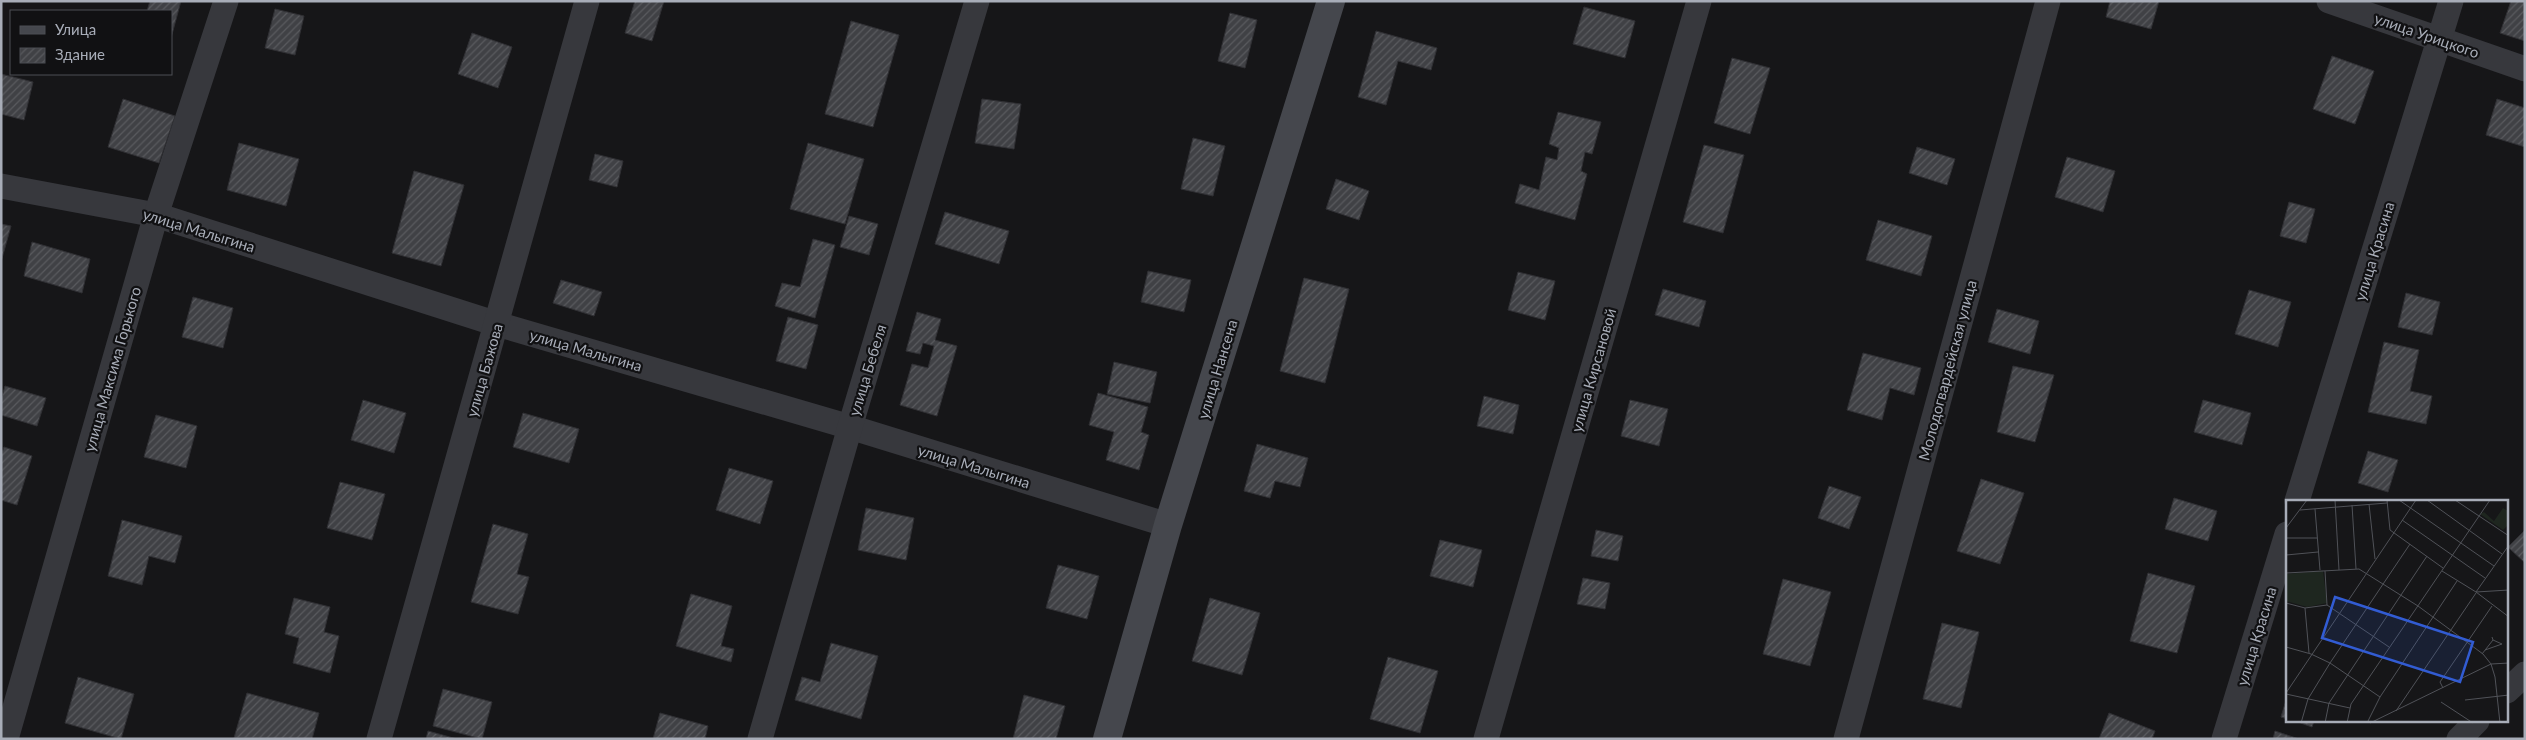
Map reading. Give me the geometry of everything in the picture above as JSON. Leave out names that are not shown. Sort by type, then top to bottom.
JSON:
[{"type":"main road","name":"улица Нансена","points":[[1107,739],[1168,525],[1331,1]]},
{"type":"street","name":"улица Максима Горького","points":[[6,739],[156,215],[226,1]]},
{"type":"street","name":"улица Бажова","points":[[379,739],[587,1]]},
{"type":"street","name":"улица Бебеля","points":[[760,739],[850,428],[978,1]]},
{"type":"street","name":"улица Кирсановой","points":[[1486,739],[1700,1]]},
{"type":"street","name":"Молодогвардейская улица","points":[[1846,739],[2048,1]]},
{"type":"street","name":"улица Урицкого","points":[[2330,1],[2525,69]]},
{"type":"street","name":"улица Красина","points":[[2297,500],[2451,1]]},
{"type":"street","name":"улица Малыгина","points":[[1,186],[156,215],[497,324],[850,428],[1168,525]]},
{"type":"street","name":"улица Красина","points":[[2224,739],[2286,537]]},
{"type":"street","points":[[2508,690],[2525,674]]},
{"type":"street","points":[[2459,739],[2476,722]]},
{"type":"building","points":[[150,1],[181,1],[172,34],[172,10],[147,10]]},
{"type":"building","points":[[635,1],[664,1],[652,41],[625,33]]},
{"type":"building","points":[[2110,1],[2159,1],[2151,29],[2106,17]]},
{"type":"building","points":[[2511,1],[2525,1],[2525,41],[2500,33]]},
{"type":"building","points":[[1584,7],[1635,21],[1625,58],[1573,44]]},
{"type":"building","points":[[275,9],[304,16],[295,55],[265,48]]},
{"type":"building","points":[[1230,13],[1257,20],[1245,68],[1218,61]]},
{"type":"building","points":[[851,21],[899,35],[873,127],[825,114]]},
{"type":"building","points":[[1376,31],[1437,48],[1431,70],[1398,61],[1386,105],[1358,97]]},
{"type":"building","points":[[472,33],[512,47],[498,88],[458,74]]},
{"type":"building","points":[[2332,56],[2374,71],[2355,124],[2313,109]]},
{"type":"building","points":[[1732,58],[1770,68],[1750,134],[1714,123]]},
{"type":"building","points":[[1,74],[33,82],[24,120],[1,114]]},
{"type":"building","points":[[123,99],[175,116],[159,163],[108,147]]},
{"type":"building","points":[[982,99],[1021,104],[1014,149],[975,143]]},
{"type":"building","points":[[2497,99],[2525,108],[2525,147],[2486,135]]},
{"type":"building","points":[[1558,112],[1601,122],[1592,154],[1585,152],[1581,171],[1587,174],[1575,220],[1515,203],[1520,184],[1539,190],[1546,157],[1557,160],[1559,148],[1549,144]]},
{"type":"building","points":[[1193,138],[1225,146],[1213,196],[1181,189]]},
{"type":"building","points":[[239,143],[299,159],[286,206],[227,190]]},
{"type":"building","points":[[808,143],[864,159],[845,224],[790,209]]},
{"type":"building","points":[[1704,145],[1744,155],[1723,233],[1683,222]]},
{"type":"building","points":[[1917,147],[1955,159],[1947,185],[1909,173]]},
{"type":"building","points":[[595,154],[623,161],[617,187],[589,180]]},
{"type":"building","points":[[2067,157],[2115,171],[2103,212],[2055,197]]},
{"type":"building","points":[[414,171],[464,185],[441,266],[392,253]]},
{"type":"building","points":[[1336,179],[1369,191],[1359,220],[1326,209]]},
{"type":"building","points":[[2289,202],[2315,209],[2306,243],[2280,236]]},
{"type":"building","points":[[945,212],[1009,231],[999,264],[935,244]]},
{"type":"building","points":[[849,216],[878,224],[869,255],[840,247]]},
{"type":"building","points":[[1878,220],[1932,236],[1921,276],[1866,260]]},
{"type":"building","points":[[1,224],[11,226],[1,262]]},
{"type":"building","points":[[813,239],[835,245],[815,318],[775,306],[782,283],[800,287]]},
{"type":"building","points":[[32,242],[90,259],[82,293],[24,276]]},
{"type":"building","points":[[1148,271],[1191,280],[1184,312],[1141,302]]},
{"type":"building","points":[[1518,272],[1555,281],[1545,320],[1508,310]]},
{"type":"building","points":[[1304,278],[1349,289],[1325,383],[1280,371]]},
{"type":"building","points":[[561,280],[602,292],[594,316],[553,303]]},
{"type":"building","points":[[1663,289],[1706,301],[1699,327],[1655,315]]},
{"type":"building","points":[[2249,290],[2291,302],[2278,347],[2235,334]]},
{"type":"building","points":[[2406,293],[2440,302],[2432,335],[2398,327]]},
{"type":"building","points":[[193,297],[233,308],[223,348],[182,337]]},
{"type":"building","points":[[1997,309],[2039,321],[2030,354],[1988,342]]},
{"type":"building","points":[[917,312],[941,319],[935,340],[957,346],[937,416],[900,405],[912,364],[928,368],[934,346],[923,343],[920,354],[906,351]]},
{"type":"building","points":[[788,317],[818,325],[806,369],[776,361]]},
{"type":"building","points":[[2384,342],[2419,350],[2410,391],[2432,396],[2426,424],[2368,412]]},
{"type":"building","points":[[1863,353],[1921,368],[1914,395],[1890,388],[1882,420],[1847,410]]},
{"type":"building","points":[[1114,362],[1157,372],[1150,403],[1107,394]]},
{"type":"building","points":[[2013,366],[2054,375],[2035,442],[1997,432]]},
{"type":"building","points":[[5,386],[46,398],[37,426],[1,415],[1,400]]},
{"type":"building","points":[[1098,393],[1148,407],[1141,432],[1149,435],[1139,470],[1106,460],[1114,432],[1089,425]]},
{"type":"building","points":[[1484,396],[1519,405],[1513,434],[1477,426]]},
{"type":"building","points":[[363,400],[406,413],[394,453],[351,440]]},
{"type":"building","points":[[1630,400],[1668,409],[1659,446],[1621,436]]},
{"type":"building","points":[[2203,400],[2251,413],[2242,445],[2194,432]]},
{"type":"building","points":[[523,413],[579,429],[569,463],[513,447]]},
{"type":"building","points":[[156,415],[197,426],[186,468],[144,457]]},
{"type":"building","points":[[1257,444],[1308,458],[1300,487],[1275,481],[1270,498],[1244,491]]},
{"type":"building","points":[[4,447],[32,456],[17,505],[1,500],[1,456]]},
{"type":"building","points":[[2368,451],[2398,460],[2388,492],[2358,483]]},
{"type":"building","points":[[729,468],[773,481],[760,524],[716,510]]},
{"type":"building","points":[[1981,479],[2024,493],[2000,564],[1957,551]]},
{"type":"building","points":[[340,482],[385,494],[372,540],[327,528]]},
{"type":"building","points":[[1829,486],[1861,497],[1849,529],[1818,518]]},
{"type":"building","points":[[2174,498],[2217,511],[2208,541],[2165,529]]},
{"type":"building","points":[[866,508],[914,518],[906,560],[858,550]]},
{"type":"building","points":[[122,520],[182,536],[175,563],[149,556],[142,585],[108,576]]},
{"type":"building","points":[[493,524],[528,534],[517,574],[529,577],[518,614],[471,602]]},
{"type":"building","points":[[1596,530],[1623,536],[1618,561],[1591,556]]},
{"type":"building","points":[[2525,530],[2525,563],[2508,547]]},
{"type":"building","points":[[1440,540],[1482,550],[1473,587],[1430,576]]},
{"type":"building","points":[[1058,565],[1099,576],[1087,619],[1046,608]]},
{"type":"building","points":[[2148,573],[2195,586],[2177,653],[2130,641]]},
{"type":"building","points":[[1583,578],[1610,583],[1605,609],[1577,604]]},
{"type":"building","points":[[1783,579],[1831,592],[1810,666],[1763,654]]},
{"type":"building","points":[[691,594],[732,606],[721,646],[734,649],[731,662],[676,646]]},
{"type":"building","points":[[294,598],[330,607],[324,632],[339,636],[330,673],[293,663],[299,638],[285,634]]},
{"type":"building","points":[[1210,598],[1260,613],[1242,675],[1192,661]]},
{"type":"building","points":[[1942,623],[1979,632],[1961,708],[1923,699]]},
{"type":"building","points":[[831,643],[878,656],[861,719],[795,700],[802,677],[820,682]]},
{"type":"building","points":[[1388,657],[1438,671],[1420,733],[1370,719]]},
{"type":"building","points":[[78,677],[134,694],[121,739],[65,723]]},
{"type":"building","points":[[443,689],[492,702],[482,739],[433,726]]},
{"type":"building","points":[[247,693],[319,713],[312,739],[234,738]]},
{"type":"building","points":[[1024,695],[1065,706],[1056,739],[1013,739]]},
{"type":"building","points":[[2286,700],[2286,719],[2281,717]]},
{"type":"building","points":[[660,713],[708,726],[705,739],[653,739]]},
{"type":"building","points":[[2109,713],[2155,731],[2152,739],[2099,739]]},
{"type":"building","points":[[2298,722],[2314,722],[2312,727]]},
{"type":"building","points":[[428,731],[457,739],[426,739]]},
{"type":"building","points":[[2275,731],[2299,739],[2273,739]]}]
